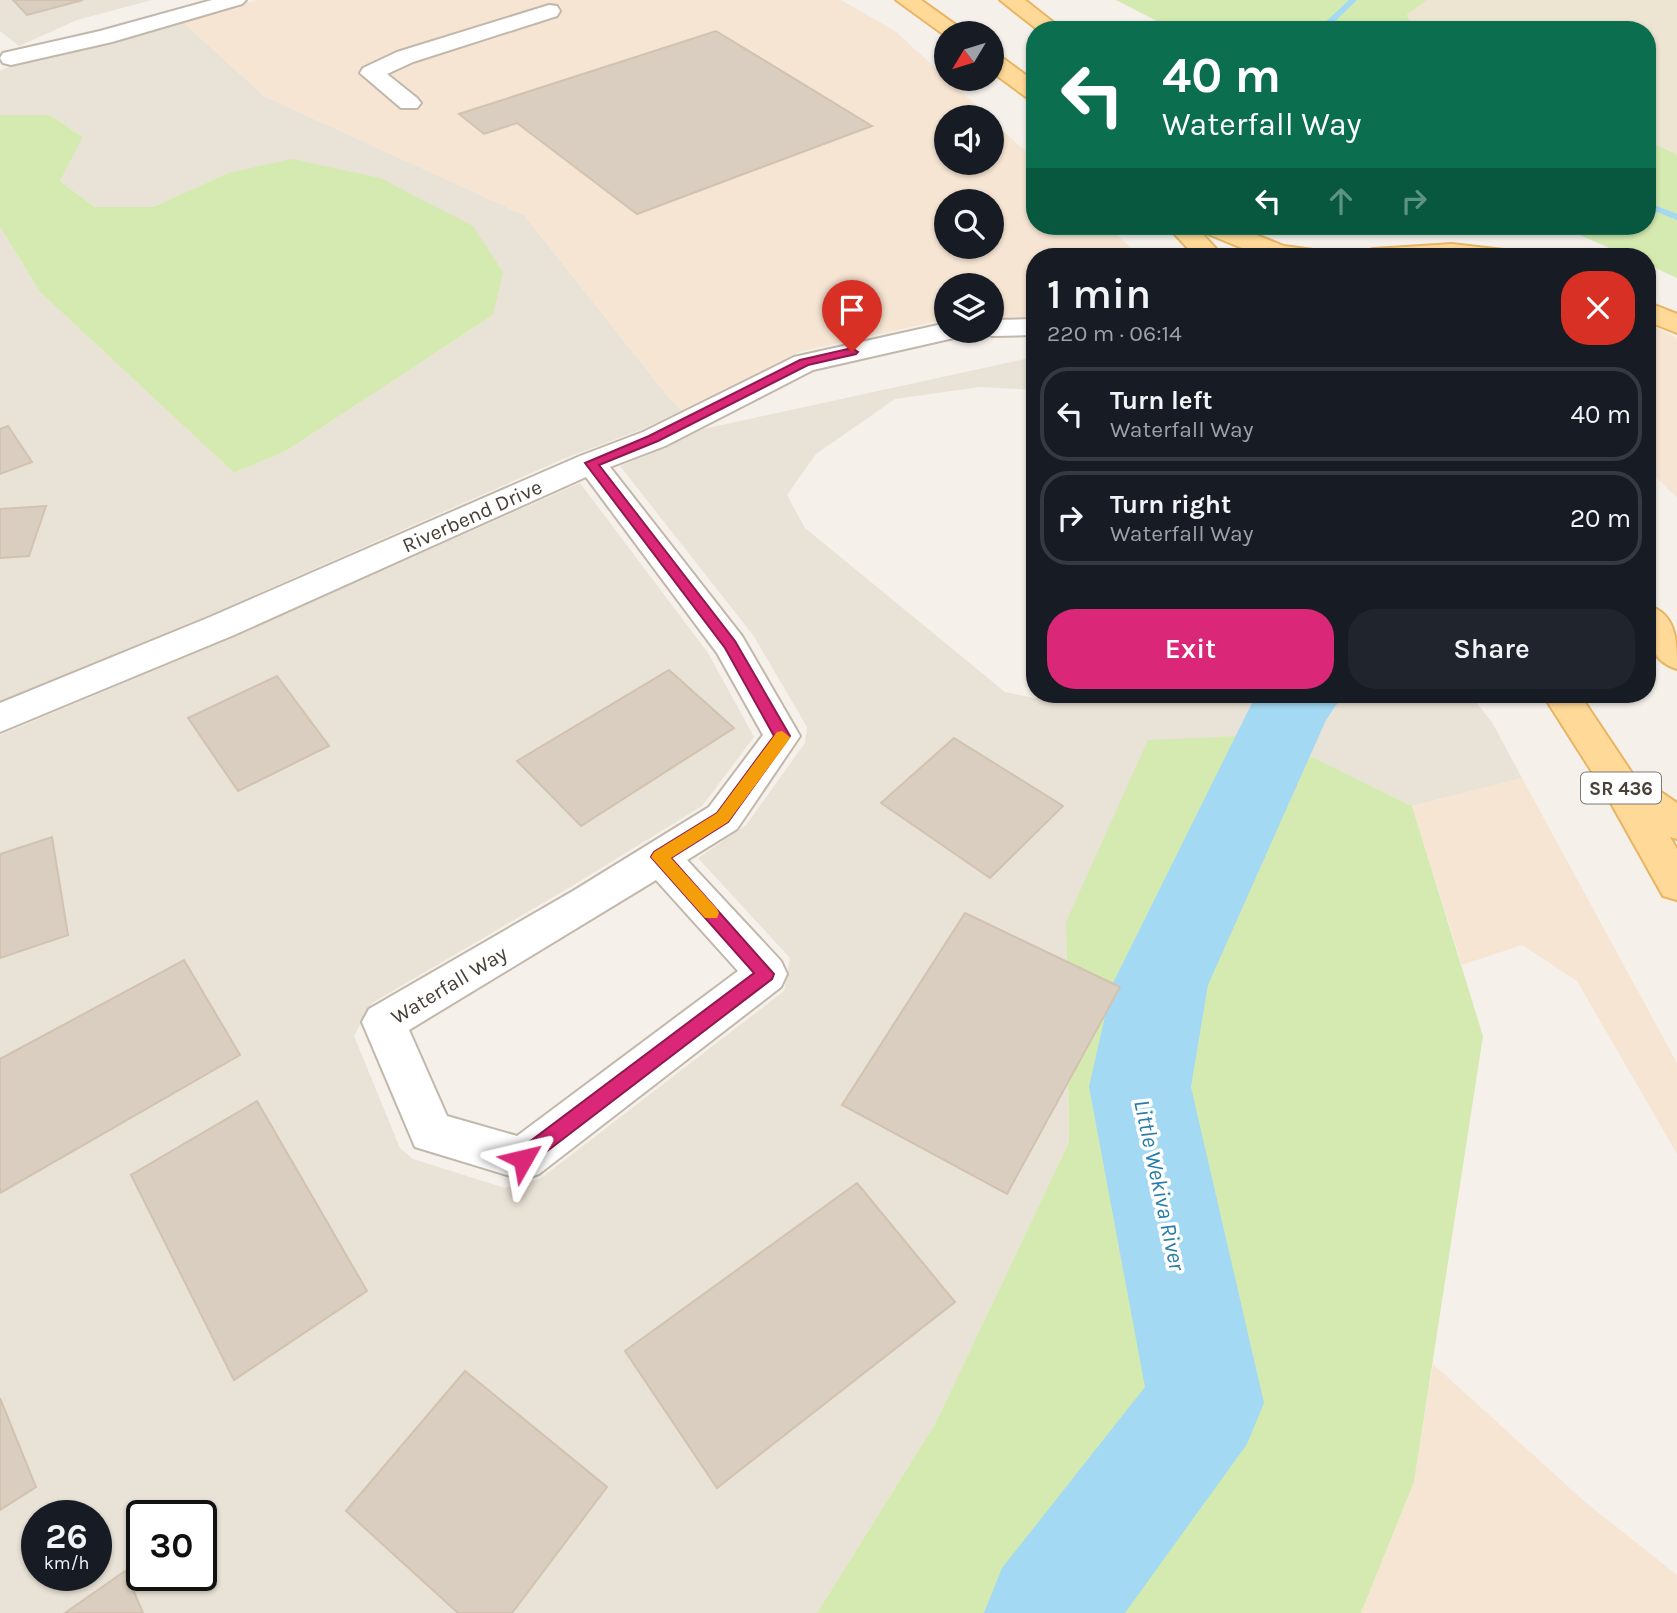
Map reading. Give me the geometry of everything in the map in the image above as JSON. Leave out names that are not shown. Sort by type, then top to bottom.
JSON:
[{"type":"main road","points":[[907,0],[938,21]]},
{"type":"main road","points":[[1011,0],[1040,21]]},
{"type":"main road","points":[[1004,70],[1026,86]]},
{"type":"main road","points":[[1189,235],[1202,248]]},
{"type":"main road","points":[[1234,235],[1265,248]]},
{"type":"main road","points":[[1656,314],[1677,325]]},
{"type":"main road","points":[[1656,629],[1677,656]]},
{"type":"main road","name":"SR 436","points":[[1566,703],[1616,779],[1677,884]]},
{"type":"main road","points":[[1616,779],[1677,824]]},
{"type":"street","points":[[4,56],[82,25],[174,0]]},
{"type":"street","points":[[4,56],[104,37],[235,0]]},
{"type":"street","points":[[409,103],[371,73],[405,57],[549,11]]},
{"type":"street","points":[[1004,328],[1026,327]]},
{"type":"street","name":"Riverbend Drive","points":[[0,718],[222,626],[591,463],[654,439],[804,363],[934,334]]},
{"type":"street","name":"Waterfall Way","points":[[591,463],[730,645],[782,736],[723,818],[384,1022],[431,1132],[523,1159],[765,974],[659,857]]},
{"type":"shaded area","points":[[0,0],[152,0],[77,20],[19,46],[0,31]]},
{"type":"shaded area","points":[[257,0],[841,0],[895,31],[934,67],[934,91],[961,91],[976,105],[934,105],[934,175],[1004,175],[1004,132],[1026,152],[1026,235],[1117,235],[1131,248],[1026,248],[1026,317],[1004,318],[1004,273],[934,273],[934,322],[799,352],[682,410],[670,399],[524,215],[264,96],[182,21]]},
{"type":"shaded area","points":[[1427,0],[1677,0],[1677,154],[1656,145],[1656,21],[1410,21],[1407,15]]},
{"type":"shaded area","points":[[182,21],[264,96],[524,215],[670,399],[682,410],[643,429],[563,459],[214,613],[0,701],[0,227],[40,292],[234,473],[286,451],[493,315],[228,173],[153,207],[95,207],[60,181],[83,137],[50,115],[0,115],[0,71],[18,62]]},
{"type":"shaded area","points":[[1656,328],[1677,338],[1677,498],[1656,477]]},
{"type":"shaded area","points":[[1026,359],[1026,390],[980,387],[895,399],[816,454],[787,495],[805,528],[1005,692],[1026,696],[1026,703],[1477,703],[1493,724],[1522,778],[1412,806],[1267,735],[1066,922],[1069,1142],[936,1422],[817,1613],[0,1613],[0,735],[231,638],[580,483],[708,653],[754,737],[702,806],[372,1003],[354,1036],[400,1148],[413,1159],[505,1188],[540,1179],[784,991],[790,958],[698,858],[746,825],[805,743],[807,727],[753,635],[620,466],[703,429]]},
{"type":"shaded area","points":[[1522,778],[1677,1063],[1677,1154],[1577,981],[1522,945],[1462,965],[1412,806]]},
{"type":"shaded area","points":[[1433,1364],[1585,1502],[1677,1575],[1677,1613],[1361,1613],[1414,1482]]},
{"type":"green space","points":[[1116,0],[1427,0],[1407,15],[1410,21],[1157,21]]},
{"type":"green space","points":[[0,115],[50,115],[83,137],[60,181],[95,207],[153,207],[228,173],[292,159],[380,178],[473,226],[503,272],[493,315],[286,451],[234,473],[40,292],[0,227]]},
{"type":"green space","points":[[1656,145],[1677,154],[1677,278],[1656,268],[1656,248],[1609,248],[1580,235],[1656,235]]},
{"type":"green space","points":[[1267,735],[1412,806],[1483,1036],[1414,1482],[1361,1613],[817,1613],[936,1422],[1069,1142],[1066,922],[1148,740]]},
{"type":"building","points":[[13,0],[83,0],[27,15]]},
{"type":"building","points":[[716,31],[872,126],[637,214],[517,123],[484,134],[459,114]]},
{"type":"building","points":[[8,426],[32,462],[0,474],[0,429]]},
{"type":"building","points":[[46,506],[29,556],[0,558],[0,509]]},
{"type":"building","points":[[669,670],[734,728],[581,826],[517,761]]},
{"type":"building","points":[[277,676],[329,746],[238,791],[188,718]]},
{"type":"building","points":[[954,738],[1063,806],[990,878],[881,803]]},
{"type":"building","points":[[52,837],[68,935],[0,958],[0,854]]},
{"type":"building","points":[[965,913],[1120,987],[1007,1194],[842,1105]]},
{"type":"building","points":[[184,960],[240,1055],[0,1193],[0,1059]]},
{"type":"building","points":[[257,1101],[367,1291],[234,1380],[131,1175]]},
{"type":"building","points":[[857,1183],[955,1302],[717,1488],[625,1351]]},
{"type":"building","points":[[465,1371],[607,1487],[512,1613],[458,1613],[346,1511]]},
{"type":"building","points":[[0,1398],[36,1487],[0,1510]]},
{"type":"building","points":[[125,1571],[126,1591],[134,1591],[143,1613],[65,1613],[96,1591],[112,1591],[112,1580]]},
{"type":"waterway","name":"Little Wekiva River","points":[[1331,21],[1353,0]]},
{"type":"waterway","name":"Little Wekiva River","points":[[1656,209],[1677,217]]},
{"type":"waterway","name":"Little Wekiva River","points":[[1047,1613],[1206,1403],[1140,1087],[1160,985],[1293,703]]},
{"type":"slow traffic","points":[[711,913],[659,857],[723,818],[782,737]]},
{"type":"route","points":[[523,1159],[765,974],[659,857],[723,818],[782,736],[730,645],[591,463],[654,439],[804,363],[852,352]]}]
